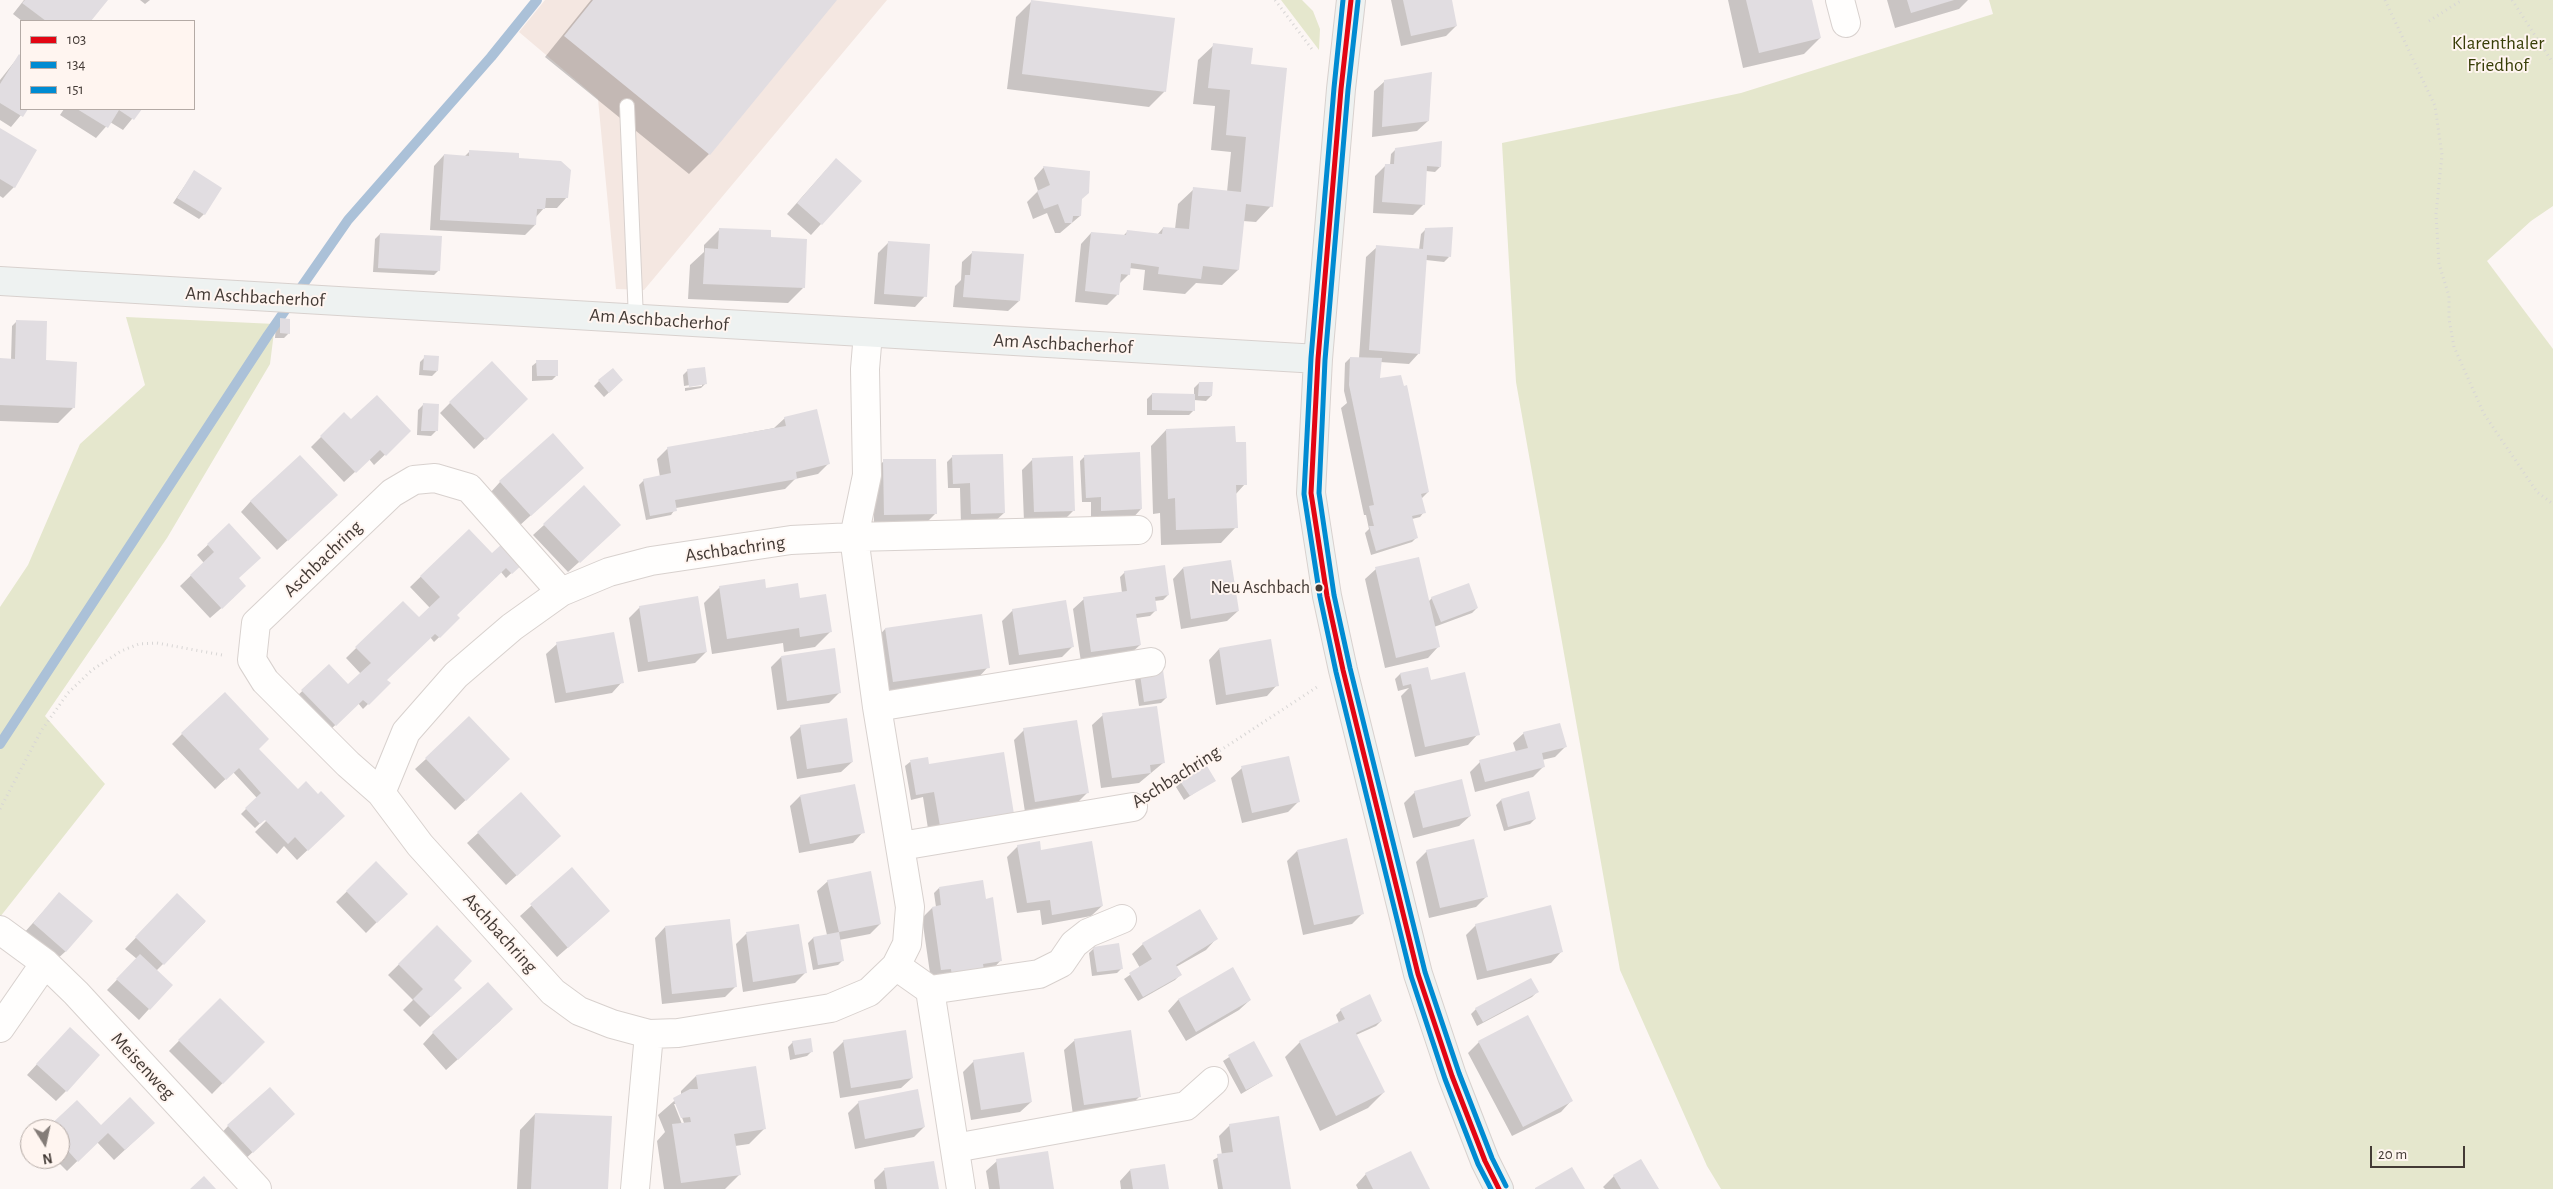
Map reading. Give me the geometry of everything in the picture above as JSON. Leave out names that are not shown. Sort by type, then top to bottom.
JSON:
[{"type":"street","points":[[1351,0],[1341,89],[1318,359],[1311,493],[1327,596],[1343,670],[1418,974],[1452,1076],[1485,1161],[1499,1189]]},
{"type":"street","name":"Am Aschbacherhof","points":[[0,281],[1318,359]]},
{"type":"street","name":"Aschbachring","points":[[561,592],[469,488],[435,478],[414,480],[392,493],[256,623],[252,660],[265,681],[348,764],[381,793],[420,845],[553,992],[579,1011],[612,1024],[649,1034],[678,1033],[831,1008],[869,992],[896,966],[907,944],[910,907],[877,707],[854,537],[867,475],[865,369],[868,333]]},
{"type":"street","name":"Aschbachring","points":[[381,793],[406,732],[456,675],[512,627],[561,592],[609,572],[651,561],[791,540],[1138,530]]},
{"type":"street","points":[[877,707],[1151,662]]},
{"type":"street","name":"Aschbachring","points":[[900,846],[1133,807]]},
{"type":"street","points":[[896,966],[930,990],[1039,974],[1061,963],[1074,944],[1088,933],[1122,919]]},
{"type":"street","name":"Meisenweg","points":[[0,930],[35,955],[76,993],[257,1189]]},
{"type":"street","points":[[0,1028],[35,955]]},
{"type":"street","points":[[930,990],[961,1189]]},
{"type":"street","points":[[635,1189],[649,1034]]},
{"type":"street","points":[[955,1148],[1186,1106],[1214,1080]]},
{"type":"lane","points":[[627,106],[636,319]]},
{"type":"path","points":[[1275,0],[1341,89]]},
{"type":"path","points":[[2385,0],[2435,106],[2442,155],[2436,214],[2439,264],[2449,296],[2449,320],[2454,347],[2484,414],[2537,492],[2553,504]]},
{"type":"path","points":[[2429,21],[2462,0]]},
{"type":"path","points":[[2512,0],[2553,62]]},
{"type":"path","points":[[0,809],[41,731],[68,693],[92,670],[121,651],[139,644],[157,643],[252,660]]},
{"type":"path","name":"Aschbachring","points":[[1133,807],[1343,670]]},
{"type":"shaded area","points":[[545,0],[887,0],[644,290],[616,289],[598,99],[519,32]]},
{"type":"green space","points":[[1281,0],[1302,0],[1313,11],[1320,29],[1319,50]]},
{"type":"green space","name":"Klarenthaler Friedhof","points":[[1989,0],[2553,0],[2553,206],[2531,221],[2487,261],[2553,349],[2553,1189],[1721,1189],[1707,1166],[1620,970],[1516,382],[1502,143],[1741,93],[1993,14]]},
{"type":"green space","points":[[126,317],[275,324],[270,364],[167,538],[45,716],[105,784],[0,917],[0,607],[28,565],[80,444],[145,385]]},
{"type":"building","points":[[25,0],[108,0],[92,20],[45,20],[22,3]]},
{"type":"building","points":[[593,0],[837,0],[710,155],[564,36]]},
{"type":"building","points":[[1031,0],[1175,18],[1166,92],[1022,74]]},
{"type":"building","points":[[1403,0],[1452,0],[1457,26],[1411,36]]},
{"type":"building","points":[[1746,0],[1812,0],[1821,38],[1759,53]]},
{"type":"building","points":[[1907,0],[1954,0],[1911,13]]},
{"type":"building","points":[[1213,43],[1253,48],[1251,64],[1287,68],[1273,207],[1246,204],[1239,270],[1203,266],[1201,279],[1158,274],[1159,267],[1131,263],[1130,275],[1121,274],[1119,295],[1085,291],[1091,232],[1126,235],[1127,230],[1162,234],[1163,227],[1189,229],[1193,187],[1241,192],[1246,137],[1226,135],[1230,90],[1208,88]]},
{"type":"building","points":[[19,54],[20,110],[27,110],[23,117],[0,103],[0,84]]},
{"type":"building","points":[[1432,72],[1429,121],[1382,127],[1384,80]]},
{"type":"building","points":[[79,110],[119,110],[108,128]]},
{"type":"building","points":[[119,110],[141,110],[134,120]]},
{"type":"building","points":[[0,128],[37,150],[15,188],[0,179]]},
{"type":"building","points":[[1442,141],[1441,167],[1427,166],[1425,205],[1382,202],[1385,164],[1394,164],[1395,148]]},
{"type":"building","points":[[469,150],[519,153],[519,158],[561,161],[571,170],[568,198],[546,198],[545,209],[537,209],[536,225],[440,220],[444,154],[469,156]]},
{"type":"building","points":[[836,158],[862,181],[822,225],[797,203]]},
{"type":"building","points":[[1043,166],[1090,171],[1089,193],[1082,199],[1081,216],[1073,216],[1072,223],[1065,223],[1058,204],[1044,209],[1037,191],[1050,185]]},
{"type":"building","points":[[194,170],[222,188],[205,215],[177,198]]},
{"type":"building","points":[[1453,227],[1451,257],[1427,255],[1420,354],[1369,350],[1376,245],[1423,249],[1425,228]]},
{"type":"building","points":[[719,228],[771,230],[771,237],[807,239],[805,288],[703,284],[705,248],[718,249]]},
{"type":"building","points":[[380,233],[442,236],[440,271],[378,268]]},
{"type":"building","points":[[888,241],[930,244],[927,297],[884,294]]},
{"type":"building","points":[[972,251],[1024,254],[1020,301],[963,297],[965,275],[970,275]]},
{"type":"building","points":[[280,318],[290,319],[290,334],[280,333]]},
{"type":"building","points":[[16,320],[47,321],[46,360],[77,362],[75,408],[0,405],[0,358],[15,359]]},
{"type":"building","points":[[424,355],[439,356],[438,371],[423,370]]},
{"type":"building","points":[[1350,357],[1382,358],[1380,378],[1401,375],[1404,386],[1407,385],[1429,492],[1421,494],[1426,513],[1412,516],[1418,538],[1376,551],[1369,526],[1374,526],[1369,506],[1374,505],[1349,385]]},
{"type":"building","points":[[536,360],[558,360],[558,376],[537,376]]},
{"type":"building","points":[[492,361],[528,399],[486,440],[449,402]]},
{"type":"building","points":[[705,367],[707,384],[689,387],[687,369]]},
{"type":"building","points":[[613,368],[623,380],[609,393],[598,380]]},
{"type":"building","points":[[1199,382],[1213,382],[1212,396],[1198,396]]},
{"type":"building","points":[[1152,393],[1195,394],[1195,411],[1152,410]]},
{"type":"building","points":[[377,395],[411,431],[386,456],[380,450],[356,473],[320,436],[344,412],[351,419]]},
{"type":"building","points":[[423,403],[439,404],[438,431],[421,431]]},
{"type":"building","points":[[817,409],[830,464],[796,472],[797,479],[675,500],[677,511],[650,516],[643,479],[671,473],[667,447],[786,426],[784,417]]},
{"type":"building","points":[[1235,426],[1236,442],[1246,442],[1247,485],[1236,485],[1238,528],[1176,530],[1175,498],[1168,499],[1166,429]]},
{"type":"building","points":[[553,433],[584,468],[531,516],[499,481]]},
{"type":"building","points":[[1140,452],[1142,509],[1101,511],[1101,497],[1086,498],[1084,455]]},
{"type":"building","points":[[1003,454],[1005,513],[971,514],[970,483],[953,484],[952,455]]},
{"type":"building","points":[[300,455],[338,495],[288,541],[250,501]]},
{"type":"building","points":[[1073,456],[1075,511],[1034,512],[1032,458]]},
{"type":"building","points":[[883,459],[936,459],[937,514],[884,515]]},
{"type":"building","points":[[584,485],[621,525],[580,563],[543,524]]},
{"type":"building","points":[[229,523],[261,558],[239,578],[246,586],[222,609],[190,575],[214,552],[207,544]]},
{"type":"building","points":[[469,529],[492,553],[503,543],[523,564],[512,574],[506,568],[457,615],[460,618],[440,638],[435,634],[387,680],[391,683],[369,705],[363,700],[336,726],[301,690],[329,664],[348,684],[371,663],[355,647],[403,601],[419,617],[440,597],[420,576]]},
{"type":"building","points":[[1419,557],[1440,647],[1396,658],[1375,567]]},
{"type":"building","points":[[1231,560],[1239,611],[1191,619],[1183,567]]},
{"type":"building","points":[[1165,565],[1169,595],[1155,597],[1157,611],[1136,614],[1141,645],[1091,652],[1083,597],[1127,591],[1124,571]]},
{"type":"building","points":[[765,579],[766,588],[798,583],[800,598],[826,594],[832,632],[800,637],[799,628],[727,639],[719,586]]},
{"type":"building","points":[[1469,583],[1478,608],[1441,622],[1431,597]]},
{"type":"building","points":[[698,596],[707,652],[648,662],[639,606]]},
{"type":"building","points":[[1066,600],[1074,647],[1019,655],[1012,609]]},
{"type":"building","points":[[982,614],[990,668],[893,682],[885,628]]},
{"type":"building","points":[[614,632],[624,683],[566,693],[556,642]]},
{"type":"building","points":[[1271,639],[1279,686],[1226,695],[1219,648]]},
{"type":"building","points":[[835,648],[841,693],[787,701],[781,656]]},
{"type":"building","points":[[1428,667],[1431,680],[1465,672],[1480,735],[1425,747],[1411,684],[1403,686],[1400,673]]},
{"type":"building","points":[[1163,670],[1167,698],[1144,702],[1140,674]]},
{"type":"building","points":[[225,692],[269,739],[259,749],[298,789],[306,781],[318,794],[321,791],[345,816],[308,851],[295,837],[288,844],[265,820],[260,824],[245,808],[261,793],[239,768],[226,780],[181,733]]},
{"type":"building","points":[[1157,706],[1165,763],[1150,765],[1151,773],[1112,778],[1102,713]]},
{"type":"building","points":[[469,716],[510,759],[466,801],[425,758]]},
{"type":"building","points":[[847,718],[853,762],[807,769],[800,725]]},
{"type":"building","points":[[1077,720],[1089,793],[1035,802],[1023,728]]},
{"type":"building","points":[[1560,723],[1567,747],[1542,753],[1545,767],[1485,782],[1479,760],[1528,748],[1523,732]]},
{"type":"building","points":[[1004,752],[1014,814],[940,826],[934,792],[916,795],[910,760],[928,757],[929,764]]},
{"type":"building","points":[[1289,756],[1300,802],[1252,813],[1241,766]]},
{"type":"building","points":[[1207,766],[1216,781],[1190,796],[1180,781]]},
{"type":"building","points":[[1462,779],[1471,816],[1423,828],[1414,791]]},
{"type":"building","points":[[855,784],[865,833],[810,844],[800,795]]},
{"type":"building","points":[[1529,791],[1536,819],[1508,827],[1501,799]]},
{"type":"building","points":[[521,792],[561,836],[517,876],[477,832]]},
{"type":"building","points":[[1347,838],[1364,914],[1314,925],[1297,850]]},
{"type":"building","points":[[1474,839],[1488,897],[1440,908],[1426,850]]},
{"type":"building","points":[[1040,841],[1041,850],[1092,841],[1103,906],[1052,915],[1050,900],[1027,903],[1017,845]]},
{"type":"building","points":[[376,861],[408,894],[377,923],[346,891]]},
{"type":"building","points":[[572,867],[610,911],[568,948],[530,904]]},
{"type":"building","points":[[871,871],[881,924],[839,932],[827,880]]},
{"type":"building","points":[[983,880],[986,899],[993,897],[1002,961],[983,964],[985,977],[953,982],[951,969],[941,970],[932,907],[941,905],[939,887]]},
{"type":"building","points":[[59,892],[93,921],[66,952],[33,923]]},
{"type":"building","points":[[177,893],[206,921],[164,965],[135,937]]},
{"type":"building","points":[[1551,905],[1563,952],[1487,971],[1475,924]]},
{"type":"building","points":[[1200,909],[1218,939],[1176,965],[1182,975],[1143,997],[1129,973],[1152,959],[1142,943]]},
{"type":"building","points":[[730,919],[737,987],[672,994],[665,926]]},
{"type":"building","points":[[799,924],[807,973],[753,982],[746,932]]},
{"type":"building","points":[[437,925],[472,961],[454,980],[462,988],[431,1017],[413,999],[423,989],[398,964]]},
{"type":"building","points":[[839,932],[844,961],[818,965],[813,937]]},
{"type":"building","points":[[1119,943],[1123,969],[1097,972],[1093,947]]},
{"type":"building","points":[[140,954],[173,985],[150,1010],[116,979]]},
{"type":"building","points":[[1233,967],[1251,1000],[1196,1032],[1178,999]]},
{"type":"building","points":[[1531,978],[1539,992],[1483,1022],[1475,1008]]},
{"type":"building","points":[[488,982],[513,1009],[458,1060],[432,1032]]},
{"type":"building","points":[[1370,994],[1382,1021],[1356,1033],[1385,1092],[1336,1116],[1299,1041],[1345,1019],[1340,1009]]},
{"type":"building","points":[[220,998],[265,1042],[223,1084],[178,1040]]},
{"type":"building","points":[[1528,1015],[1573,1101],[1523,1127],[1478,1041]]},
{"type":"building","points":[[70,1027],[100,1055],[67,1092],[36,1064]]},
{"type":"building","points":[[906,1030],[913,1078],[851,1088],[843,1040]]},
{"type":"building","points":[[1131,1030],[1141,1097],[1084,1105],[1074,1039]]},
{"type":"building","points":[[811,1038],[813,1052],[795,1055],[792,1041]]},
{"type":"building","points":[[1254,1041],[1273,1076],[1246,1090],[1228,1055]]},
{"type":"building","points":[[1024,1052],[1032,1102],[981,1110],[973,1060]]},
{"type":"building","points":[[756,1066],[766,1129],[734,1134],[741,1175],[681,1183],[672,1124],[691,1122],[690,1117],[681,1118],[673,1098],[690,1089],[698,1089],[696,1075]]},
{"type":"building","points":[[270,1087],[295,1114],[253,1153],[227,1125]]},
{"type":"building","points":[[918,1089],[925,1127],[865,1139],[858,1101]]},
{"type":"building","points":[[130,1097],[155,1123],[125,1150],[108,1133],[78,1162],[70,1153],[70,1119],[57,1119],[77,1100],[101,1125]]},
{"type":"building","points":[[535,1113],[612,1116],[608,1189],[531,1189]]},
{"type":"building","points":[[1279,1116],[1291,1189],[1223,1189],[1217,1154],[1233,1152],[1229,1124]]},
{"type":"building","points":[[1048,1151],[1054,1189],[1000,1189],[996,1159]]},
{"type":"building","points":[[1411,1151],[1430,1189],[1373,1189],[1365,1173]]},
{"type":"building","points":[[1641,1159],[1659,1189],[1621,1189],[1613,1175]]},
{"type":"building","points":[[934,1161],[939,1189],[887,1189],[884,1168]]},
{"type":"building","points":[[1165,1164],[1169,1189],[1133,1189],[1130,1169]]},
{"type":"building","points":[[1572,1167],[1585,1189],[1535,1189],[1535,1188]]},
{"type":"building","points":[[204,1176],[216,1189],[190,1189]]},
{"type":"waterway","points":[[0,744],[268,335],[348,220],[491,57],[537,0]]},
{"type":"transit line","name":"134","points":[[1343,0],[1311,358],[1304,494],[1320,597],[1336,672],[1411,976],[1445,1079],[1478,1164],[1491,1189]]},
{"type":"transit line","name":"103","points":[[1351,0],[1341,89],[1318,359],[1311,493],[1327,596],[1343,670],[1418,974],[1452,1076],[1485,1161],[1499,1189]]},
{"type":"transit line","name":"151","points":[[1358,1],[1348,90],[1325,360],[1319,493],[1334,595],[1350,668],[1425,972],[1459,1073],[1492,1158],[1506,1186]]},
{"type":"place","name":"Neu Aschbach","points":[[1319,588]]}]
